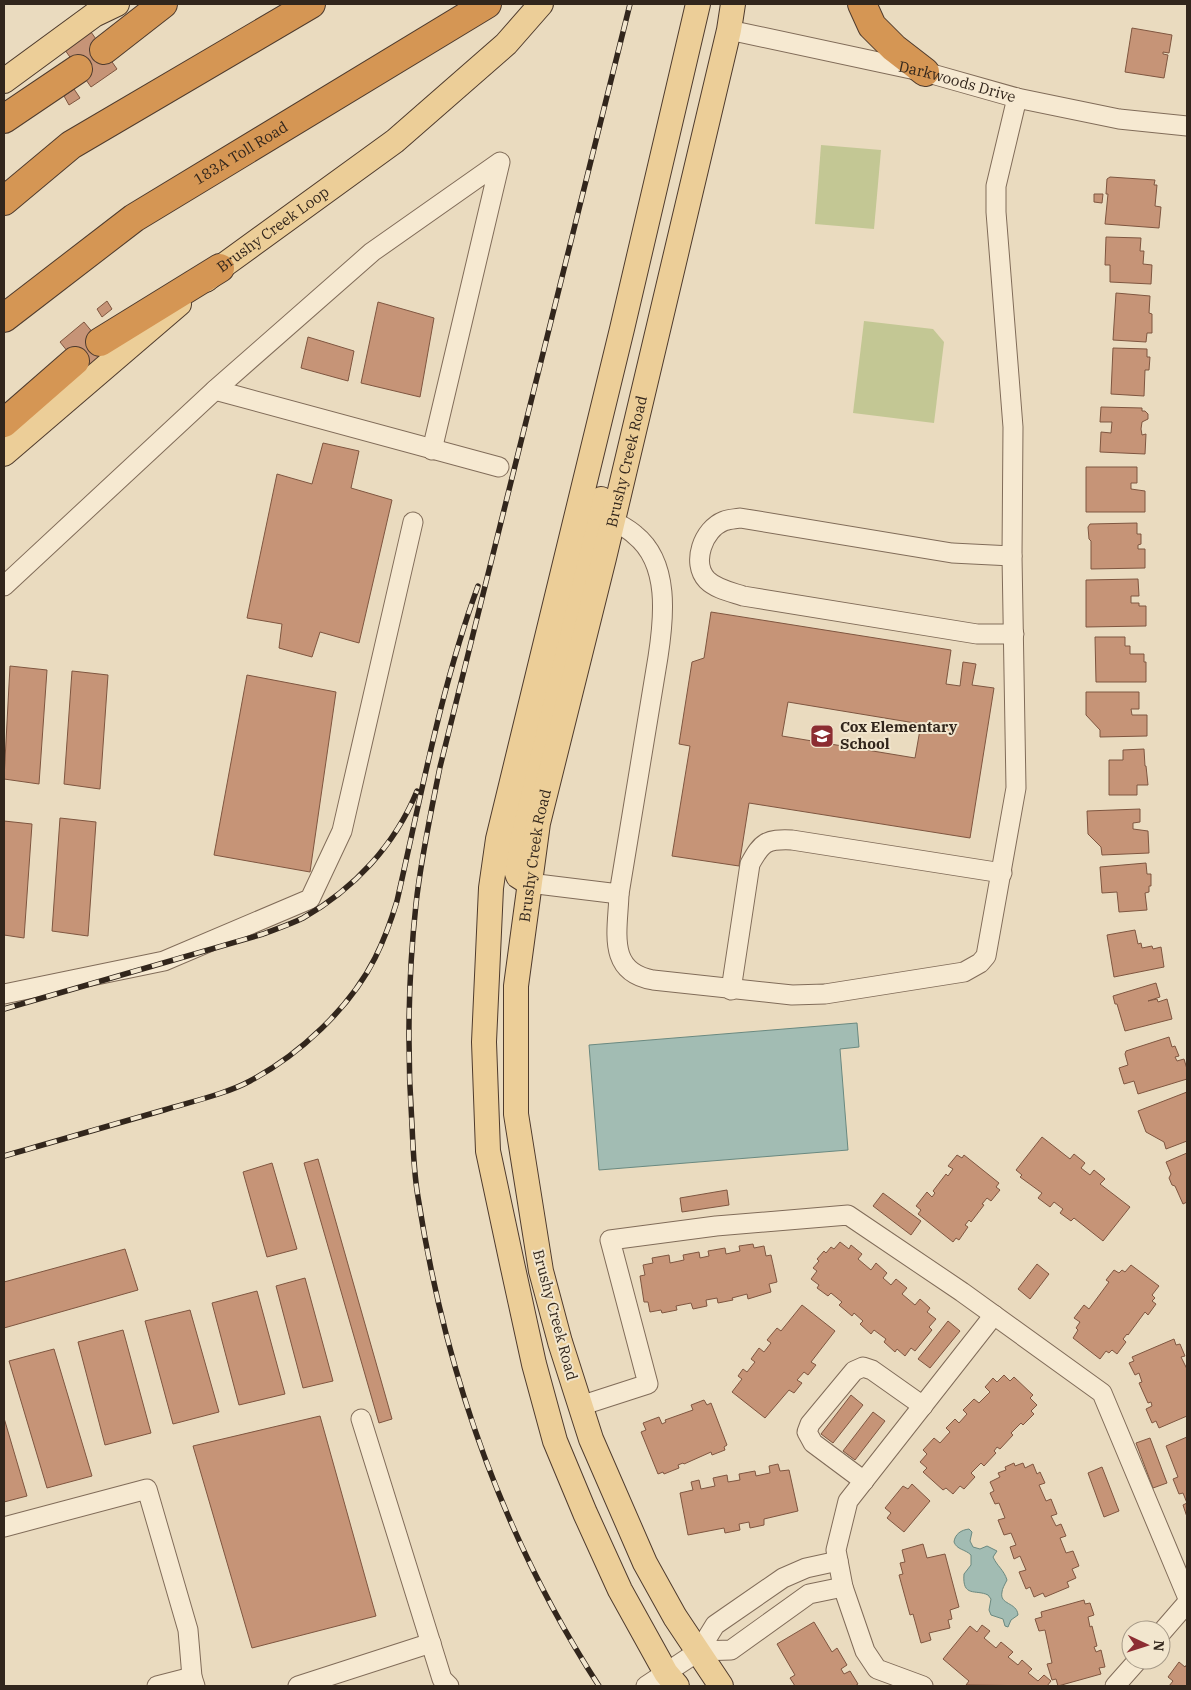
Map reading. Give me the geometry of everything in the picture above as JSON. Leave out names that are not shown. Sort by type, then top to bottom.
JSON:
[{"type":"highway","points":[[104,50],[163,4]]},
{"type":"highway","points":[[4,201],[71,145],[310,4]]},
{"type":"highway","name":"183A Toll Road","points":[[4,318],[134,218],[488,4]]},
{"type":"highway","points":[[862,4],[872,26],[894,48],[925,72]]},
{"type":"highway","points":[[4,119],[78,69]]},
{"type":"highway","points":[[100,342],[220,268]]},
{"type":"highway","points":[[4,423],[75,361]]},
{"type":"main road","points":[[4,81],[94,15],[117,4]]},
{"type":"main road","name":"Brushy Creek Loop","points":[[4,454],[220,268],[395,141],[506,44],[541,4]]},
{"type":"main road","name":"Brushy Creek Road","points":[[671,1680],[620,1590],[584,1514],[555,1441],[534,1364],[488,1151],[484,1042],[491,888],[498,839],[622,329],[698,4]]},
{"type":"main road","points":[[683,70],[711,38],[729,30],[720,16],[717,4]]},
{"type":"main road","name":"Brushy Creek Road","points":[[721,1686],[675,1617],[646,1562],[591,1439],[560,1342],[541,1271],[516,1114],[516,986],[538,823],[729,30],[733,4]]},
{"type":"main road","points":[[529,883],[518,876],[514,864],[516,844],[527,790],[629,388],[622,329]]},
{"type":"street","name":"Darkwoods Drive","points":[[729,30],[925,72],[1017,98],[1119,119],[1187,126]]},
{"type":"street","points":[[612,520],[636,535],[648,548],[657,567],[662,598],[661,636],[658,657],[619,894],[618,952],[624,965],[643,978],[730,990],[792,995],[825,994],[964,972],[980,963],[986,956],[1016,788],[1012,427],[996,212],[996,186],[1017,98]]},
{"type":"street","points":[[4,586],[215,390],[372,252],[500,162],[432,450]]},
{"type":"street","points":[[215,390],[499,467]]},
{"type":"street","points":[[1012,556],[952,553],[740,518],[723,521],[711,531],[700,549],[700,568],[708,581],[724,590],[742,596],[978,634],[1014,634]]},
{"type":"street","points":[[4,994],[164,962],[310,899],[342,831],[413,522]]},
{"type":"street","points":[[730,990],[750,864],[765,842],[777,839],[792,840],[1002,873]]},
{"type":"street","points":[[529,883],[619,894]]},
{"type":"street","points":[[580,1406],[648,1384],[610,1240],[716,1226],[848,1215],[962,1292],[1102,1393],[1187,1596]]},
{"type":"street","points":[[923,1686],[878,1669],[865,1651],[843,1587],[836,1550],[848,1501],[994,1315]]},
{"type":"street","points":[[864,1481],[813,1444],[808,1432],[810,1424],[854,1370],[863,1367],[872,1370],[923,1406]]},
{"type":"street","points":[[360,1419],[442,1679],[448,1686]]},
{"type":"street","points":[[4,1527],[147,1489],[188,1630],[194,1682],[157,1686]]},
{"type":"street","points":[[646,1686],[671,1680],[699,1651],[715,1625],[783,1578],[806,1568],[838,1561]]},
{"type":"street","points":[[699,1651],[731,1650],[808,1594],[843,1587]]},
{"type":"street","points":[[1171,1621],[1187,1603]]},
{"type":"street","points":[[298,1686],[431,1643]]},
{"type":"street","points":[[1115,1686],[1129,1670]]},
{"type":"green space","points":[[821,145],[881,150],[874,229],[815,224]]},
{"type":"green space","points":[[864,321],[933,329],[944,342],[934,423],[853,413]]},
{"type":"water","points":[[857,1023],[859,1047],[840,1049],[848,1150],[599,1170],[589,1045]]},
{"type":"water","points":[[969,1529],[972,1532],[970,1541],[973,1547],[980,1549],[987,1546],[997,1551],[993,1557],[1007,1580],[1002,1589],[1002,1596],[1005,1602],[1015,1608],[1018,1615],[1011,1620],[1008,1627],[1005,1626],[1003,1619],[991,1615],[989,1610],[991,1599],[988,1595],[968,1590],[965,1587],[964,1574],[971,1565],[971,1555],[957,1547],[954,1542],[959,1533]]},
{"type":"building","points":[[1132,28],[1172,35],[1169,53],[1163,52],[1163,54],[1168,55],[1164,78],[1125,72]]},
{"type":"building","points":[[91,32],[117,69],[91,87],[65,50]]},
{"type":"building","points":[[74,89],[80,98],[69,105],[64,96]]},
{"type":"building","points":[[1110,177],[1155,180],[1154,185],[1157,185],[1155,206],[1161,207],[1159,228],[1105,224],[1108,194],[1106,194],[1107,179]]},
{"type":"building","points":[[1094,194],[1103,194],[1102,203],[1094,202]]},
{"type":"building","points":[[1106,237],[1141,238],[1140,251],[1144,251],[1143,264],[1152,265],[1151,284],[1110,282],[1110,265],[1105,265]]},
{"type":"building","points":[[1116,293],[1150,296],[1149,313],[1152,314],[1152,333],[1147,333],[1146,342],[1113,340]]},
{"type":"building","points":[[107,301],[112,309],[102,317],[97,309]]},
{"type":"building","points":[[378,302],[434,318],[420,397],[361,383]]},
{"type":"building","points":[[84,322],[113,357],[88,377],[60,342]]},
{"type":"building","points":[[308,337],[354,351],[348,381],[301,368]]},
{"type":"building","points":[[1113,348],[1147,349],[1147,357],[1150,357],[1149,370],[1145,370],[1144,396],[1111,394]]},
{"type":"building","points":[[1101,407],[1142,408],[1142,411],[1148,414],[1148,419],[1142,422],[1141,429],[1142,435],[1146,434],[1145,454],[1100,452],[1101,432],[1111,433],[1112,422],[1100,422]]},
{"type":"building","points":[[323,443],[359,451],[351,488],[392,500],[359,643],[320,632],[312,657],[279,648],[282,624],[247,618],[277,474],[312,484]]},
{"type":"building","points":[[1086,467],[1137,467],[1137,483],[1131,483],[1131,489],[1145,491],[1145,512],[1086,512]]},
{"type":"building","points":[[1137,523],[1137,534],[1141,534],[1141,544],[1138,545],[1138,549],[1145,549],[1145,568],[1091,569],[1091,541],[1089,539],[1088,527],[1090,524]]},
{"type":"building","points":[[1138,579],[1139,596],[1131,596],[1131,603],[1139,603],[1139,606],[1146,606],[1146,626],[1086,627],[1086,580]]},
{"type":"building","points":[[711,612],[951,650],[946,684],[960,686],[963,662],[976,664],[972,685],[994,688],[970,838],[749,803],[739,866],[672,856],[690,746],[679,744],[692,662],[704,658]],"holes":[[[788,702],[921,724],[915,758],[782,736]]]},
{"type":"building","points":[[1095,637],[1125,637],[1125,646],[1130,646],[1130,654],[1144,654],[1146,682],[1096,682]]},
{"type":"building","points":[[10,666],[47,670],[39,784],[4,779]]},
{"type":"building","points":[[72,671],[108,675],[100,789],[64,784]]},
{"type":"building","points":[[247,675],[336,692],[310,872],[214,855]]},
{"type":"building","points":[[1086,692],[1139,692],[1139,709],[1131,709],[1132,715],[1147,715],[1147,736],[1100,737],[1100,730],[1086,715]]},
{"type":"building","points":[[1144,749],[1148,785],[1137,785],[1137,795],[1109,795],[1109,760],[1123,760],[1123,750]]},
{"type":"building","points":[[1140,809],[1140,822],[1133,823],[1133,829],[1148,831],[1149,853],[1102,855],[1101,847],[1088,834],[1087,811]]},
{"type":"building","points":[[60,818],[96,822],[88,936],[52,931]]},
{"type":"building","points":[[4,821],[32,824],[24,938],[4,935]]},
{"type":"building","points":[[1146,863],[1147,874],[1151,874],[1151,886],[1149,886],[1149,892],[1145,893],[1147,910],[1119,912],[1117,892],[1102,893],[1100,867]]},
{"type":"building","points":[[1135,930],[1138,944],[1141,943],[1142,948],[1152,946],[1153,949],[1161,947],[1164,967],[1114,977],[1107,935]]},
{"type":"building","points":[[1156,983],[1160,997],[1148,1001],[1157,999],[1158,1002],[1167,999],[1172,1019],[1125,1031],[1113,996]]},
{"type":"building","points":[[1169,1037],[1172,1047],[1175,1046],[1179,1056],[1175,1057],[1177,1061],[1184,1059],[1187,1079],[1138,1094],[1134,1081],[1124,1084],[1119,1068],[1128,1065],[1126,1051]]},
{"type":"building","points":[[1187,1092],[1187,1141],[1166,1149],[1164,1142],[1146,1132],[1138,1111]]},
{"type":"building","points":[[1042,1137],[1070,1159],[1074,1154],[1085,1163],[1081,1168],[1090,1175],[1094,1170],[1105,1179],[1100,1184],[1130,1207],[1103,1241],[1074,1218],[1071,1221],[1060,1213],[1063,1209],[1054,1202],[1050,1207],[1038,1198],[1042,1193],[1020,1177],[1022,1175],[1016,1170]]},
{"type":"building","points":[[1187,1153],[1187,1202],[1183,1204],[1169,1178],[1171,1174],[1166,1162]]},
{"type":"building","points":[[957,1155],[962,1158],[964,1155],[999,1183],[996,1187],[1000,1190],[991,1201],[987,1198],[971,1222],[969,1220],[965,1225],[968,1227],[959,1240],[956,1238],[953,1242],[918,1214],[921,1210],[916,1206],[927,1192],[932,1197],[935,1193],[933,1191],[946,1174],[948,1176],[953,1169],[948,1166]]},
{"type":"building","points":[[318,1159],[392,1419],[379,1423],[304,1163]]},
{"type":"building","points":[[272,1163],[297,1249],[267,1257],[243,1172]]},
{"type":"building","points":[[727,1190],[729,1205],[682,1212],[680,1198]]},
{"type":"building","points":[[883,1193],[921,1221],[911,1235],[873,1206]]},
{"type":"building","points":[[840,1242],[849,1249],[851,1245],[862,1254],[858,1259],[871,1270],[876,1263],[887,1273],[883,1278],[891,1285],[896,1279],[907,1288],[902,1294],[915,1305],[920,1299],[930,1308],[927,1312],[936,1319],[929,1327],[932,1330],[915,1351],[911,1348],[905,1356],[897,1349],[895,1352],[884,1342],[886,1339],[874,1330],[871,1334],[860,1324],[863,1321],[854,1313],[852,1316],[839,1305],[842,1302],[831,1293],[828,1296],[817,1288],[819,1285],[811,1279],[817,1271],[813,1268],[819,1261],[817,1259],[824,1251],[826,1253],[831,1247],[834,1249]]},
{"type":"building","points":[[753,1244],[754,1248],[764,1246],[766,1256],[771,1255],[777,1282],[769,1284],[771,1292],[748,1299],[747,1294],[732,1298],[733,1300],[718,1303],[717,1298],[706,1300],[707,1306],[693,1309],[691,1303],[676,1306],[677,1310],[662,1313],[661,1310],[650,1312],[648,1302],[644,1302],[640,1276],[645,1275],[643,1265],[653,1263],[652,1258],[669,1255],[670,1263],[684,1260],[683,1255],[699,1252],[700,1258],[709,1256],[708,1251],[725,1248],[726,1254],[740,1251],[739,1246]]},
{"type":"building","points":[[125,1249],[138,1290],[4,1328],[4,1282]]},
{"type":"building","points":[[1037,1264],[1049,1274],[1030,1299],[1018,1289]]},
{"type":"building","points":[[1131,1265],[1159,1286],[1152,1295],[1155,1298],[1152,1301],[1156,1304],[1148,1315],[1145,1312],[1123,1339],[1126,1342],[1117,1354],[1112,1350],[1109,1353],[1106,1351],[1100,1359],[1073,1338],[1080,1322],[1074,1318],[1084,1305],[1089,1309],[1109,1282],[1106,1280],[1114,1270],[1119,1273],[1122,1270],[1125,1272]]},
{"type":"building","points":[[305,1278],[333,1381],[303,1388],[276,1286]]},
{"type":"building","points":[[257,1291],[285,1394],[239,1405],[212,1303]]},
{"type":"building","points":[[802,1305],[835,1331],[811,1362],[816,1365],[808,1375],[804,1372],[797,1380],[802,1383],[794,1393],[789,1390],[765,1418],[732,1392],[742,1379],[738,1376],[743,1369],[747,1372],[755,1362],[751,1359],[759,1348],[764,1352],[771,1343],[767,1340],[777,1328],[781,1331]]},
{"type":"building","points":[[190,1310],[219,1412],[173,1424],[145,1321]]},
{"type":"building","points":[[948,1321],[960,1331],[930,1368],[918,1359]]},
{"type":"building","points":[[123,1330],[151,1433],[105,1445],[78,1342]]},
{"type":"building","points":[[1174,1339],[1176,1345],[1180,1344],[1185,1356],[1181,1357],[1187,1369],[1187,1416],[1159,1428],[1156,1421],[1152,1423],[1146,1409],[1152,1406],[1151,1402],[1148,1403],[1139,1383],[1142,1382],[1139,1373],[1135,1375],[1129,1363],[1134,1361],[1132,1357]]},
{"type":"building","points":[[54,1349],[92,1476],[47,1488],[9,1361]]},
{"type":"building","points":[[1004,1375],[1010,1381],[1014,1377],[1033,1395],[1030,1398],[1037,1405],[1031,1411],[1034,1414],[1011,1433],[1013,1435],[1000,1449],[997,1447],[994,1451],[996,1453],[984,1466],[981,1463],[971,1473],[975,1477],[964,1489],[960,1486],[953,1494],[946,1488],[943,1490],[923,1472],[927,1468],[920,1462],[927,1454],[923,1450],[934,1438],[940,1443],[950,1432],[946,1428],[955,1419],[959,1423],[967,1414],[963,1410],[974,1399],[979,1403],[990,1392],[985,1387],[993,1378],[997,1382]]},
{"type":"building","points":[[851,1395],[863,1405],[833,1443],[821,1434]]},
{"type":"building","points":[[704,1400],[707,1405],[711,1403],[727,1445],[724,1447],[725,1450],[712,1455],[711,1452],[678,1465],[679,1468],[664,1474],[663,1472],[658,1474],[641,1432],[646,1430],[643,1423],[659,1417],[662,1424],[666,1422],[665,1420],[693,1410],[691,1405]]},
{"type":"building","points":[[873,1412],[885,1421],[855,1460],[843,1451]]},
{"type":"building","points":[[320,1416],[376,1616],[252,1648],[193,1446]]},
{"type":"building","points":[[4,1418],[27,1496],[4,1502]]},
{"type":"building","points":[[1187,1437],[1187,1503],[1183,1493],[1179,1494],[1173,1479],[1178,1477],[1166,1446]]},
{"type":"building","points":[[1150,1438],[1167,1483],[1153,1488],[1136,1443]]},
{"type":"building","points":[[1014,1463],[1015,1466],[1023,1463],[1025,1468],[1033,1464],[1037,1474],[1040,1472],[1045,1483],[1039,1485],[1046,1501],[1051,1499],[1057,1514],[1051,1516],[1056,1526],[1061,1524],[1066,1536],[1060,1538],[1066,1553],[1073,1551],[1079,1566],[1072,1569],[1076,1578],[1067,1582],[1069,1587],[1045,1597],[1043,1593],[1034,1597],[1030,1587],[1026,1589],[1019,1572],[1026,1570],[1020,1556],[1014,1559],[1010,1547],[1016,1545],[1011,1533],[1004,1535],[998,1520],[1005,1518],[999,1503],[995,1504],[990,1493],[994,1491],[990,1482],[1000,1477],[998,1473],[1006,1470],[1005,1467]]},
{"type":"building","points":[[778,1464],[780,1471],[789,1470],[798,1511],[764,1519],[764,1525],[750,1528],[749,1522],[739,1524],[740,1530],[725,1533],[724,1528],[688,1535],[680,1493],[693,1490],[691,1482],[699,1480],[701,1489],[715,1486],[713,1478],[727,1475],[728,1482],[740,1480],[739,1474],[755,1471],[756,1476],[770,1473],[769,1466]]},
{"type":"building","points":[[1102,1467],[1119,1511],[1104,1517],[1088,1473]]},
{"type":"building","points":[[912,1484],[930,1501],[904,1532],[887,1518],[891,1513],[885,1508],[903,1486],[908,1489]]},
{"type":"building","points":[[1187,1503],[1187,1517],[1183,1505]]},
{"type":"building","points":[[923,1544],[927,1558],[945,1554],[959,1607],[950,1610],[952,1619],[948,1620],[950,1628],[929,1633],[931,1640],[921,1643],[913,1614],[910,1615],[899,1575],[903,1574],[900,1563],[905,1562],[902,1550]]},
{"type":"building","points":[[1084,1600],[1085,1604],[1090,1603],[1094,1615],[1088,1617],[1097,1646],[1094,1647],[1096,1652],[1101,1650],[1105,1667],[1099,1668],[1101,1674],[1058,1686],[1056,1679],[1052,1680],[1047,1664],[1052,1663],[1045,1630],[1039,1631],[1035,1619],[1042,1617],[1041,1612]]},
{"type":"building","points":[[814,1622],[832,1652],[837,1648],[847,1665],[841,1669],[844,1674],[850,1671],[858,1684],[855,1686],[795,1686],[790,1678],[795,1675],[777,1644]]},
{"type":"building","points":[[982,1625],[990,1631],[984,1638],[996,1648],[1001,1642],[1013,1652],[1008,1657],[1018,1665],[1022,1660],[1032,1669],[1028,1673],[1038,1681],[1044,1675],[1051,1681],[1047,1686],[966,1685],[969,1681],[943,1659],[970,1626],[977,1632]]},
{"type":"building","points":[[1179,1662],[1185,1667],[1187,1664],[1187,1686],[1169,1686],[1173,1681],[1168,1677]]},
{"type":"railway","points":[[599,1686],[565,1630],[534,1572],[507,1512],[483,1451],[462,1389],[444,1326],[417,1188],[410,1098],[409,1015],[411,959],[418,887],[440,767],[630,4]]},
{"type":"railway","points":[[4,1156],[240,1086],[287,1058],[322,1028],[352,995],[378,951],[397,901],[442,702],[478,586]]},
{"type":"railway","points":[[4,1009],[263,934],[303,918],[339,894],[371,864],[397,830],[417,791]]},
{"type":"place","name":"Cox Elementary School","points":[[822,736]]}]
